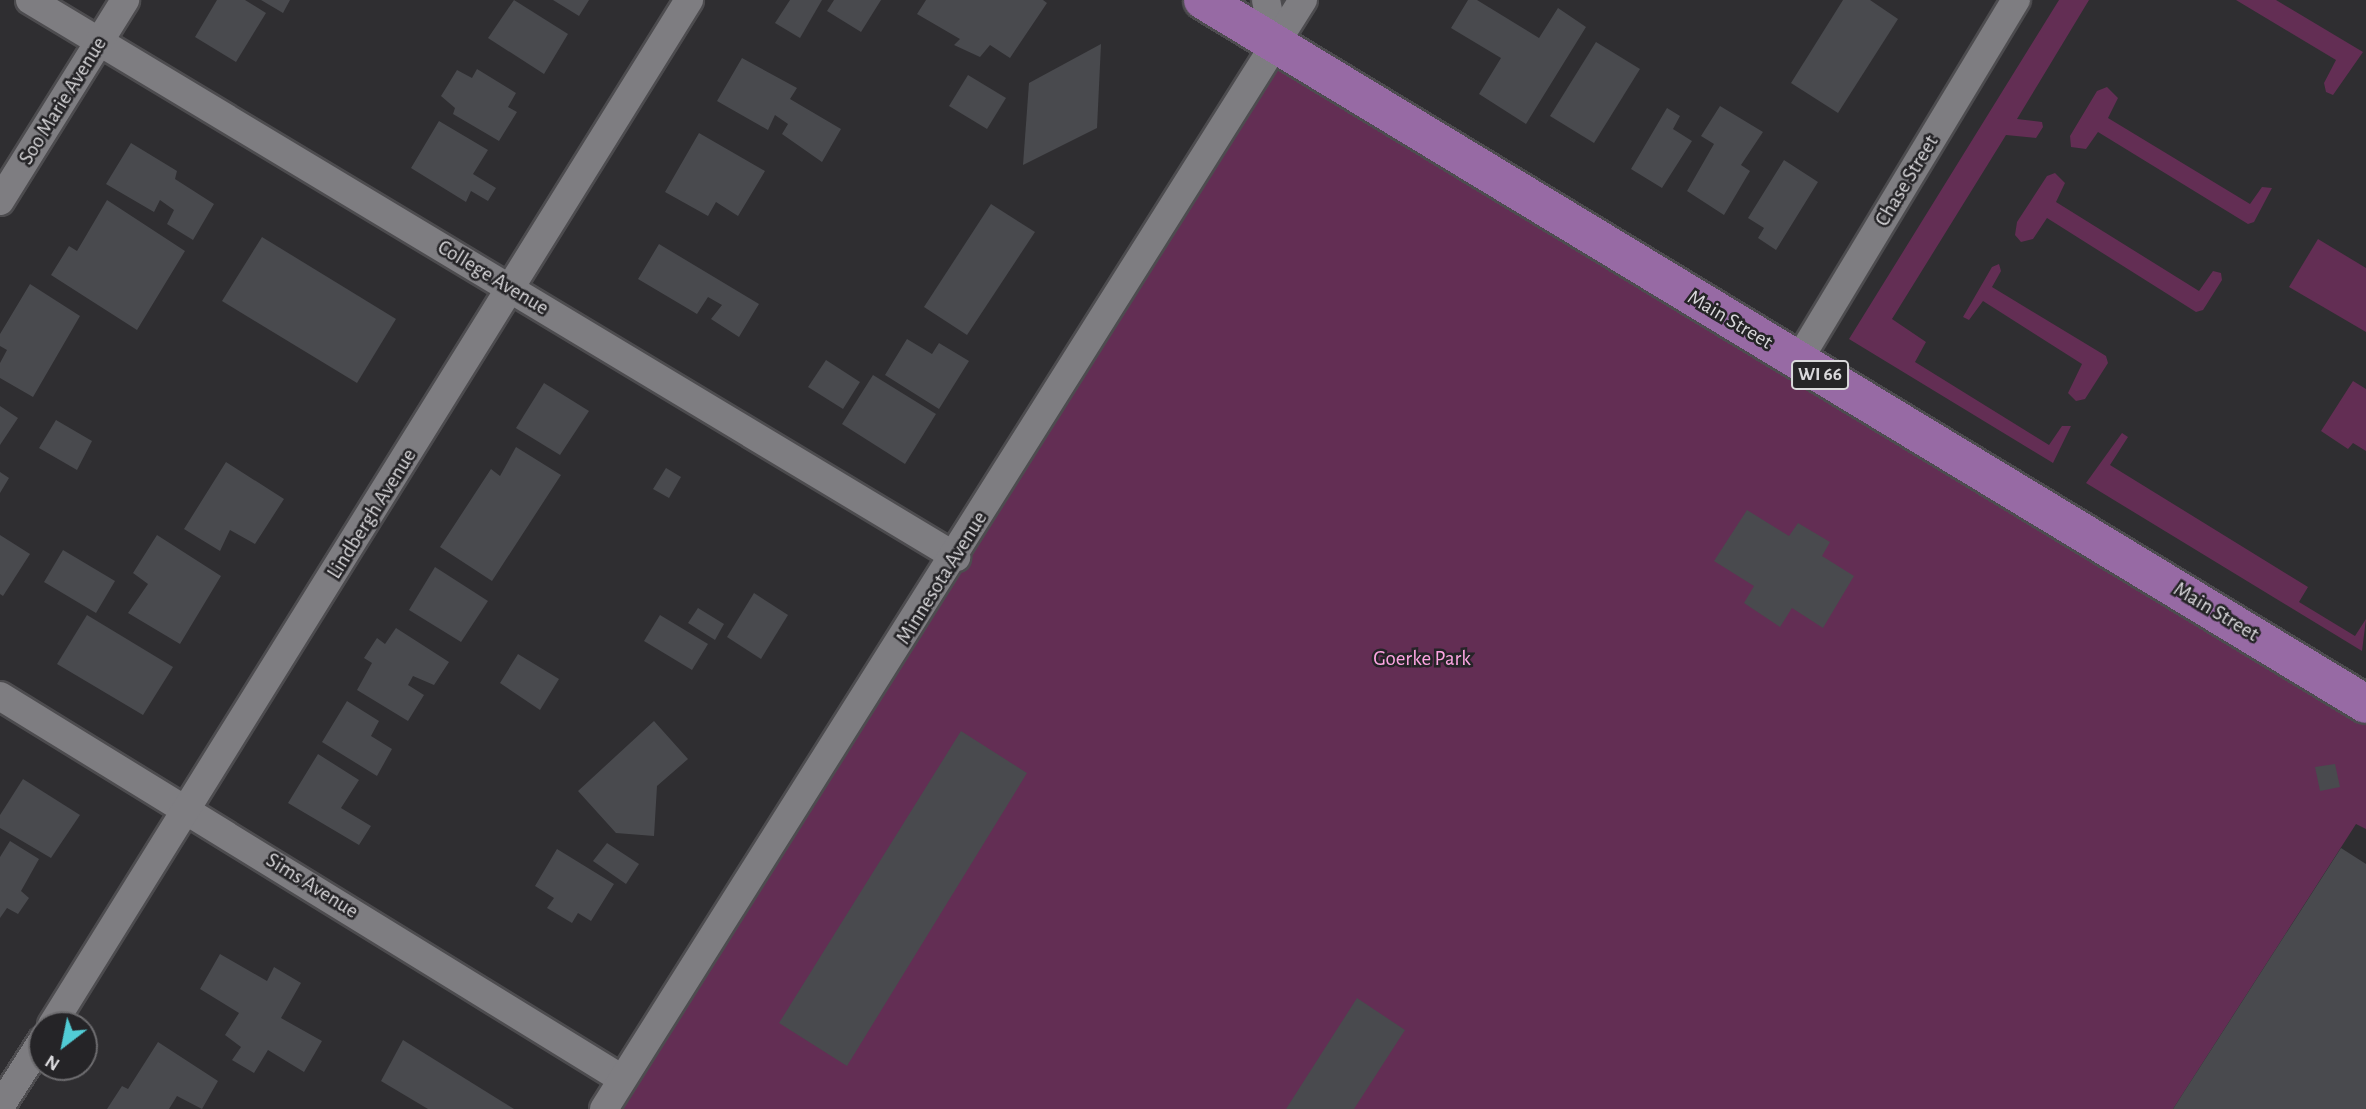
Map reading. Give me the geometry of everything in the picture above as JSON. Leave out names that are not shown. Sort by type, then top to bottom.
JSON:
[{"type":"main road","name":"Main Street","points":[[1203,0],[2366,704]]},
{"type":"street","name":"College Avenue","points":[[30,0],[956,557]]},
{"type":"street","name":"Soo Marie Avenue","points":[[0,201],[125,0]]},
{"type":"street","name":"Lindbergh Avenue","points":[[61,1011],[189,809],[689,0]]},
{"type":"street","points":[[1266,0],[1275,45]]},
{"type":"street","name":"Minnesota Avenue","points":[[604,1109],[956,557],[1303,0]]},
{"type":"street","name":"Chase Street","points":[[1798,361],[2016,0]]},
{"type":"street","name":"Sims Avenue","points":[[0,696],[189,809],[622,1079]]},
{"type":"street","points":[[0,1107],[28,1063]]},
{"type":"green space","points":[[2059,0],[2089,0],[2017,119],[2042,122],[2043,127],[2036,138],[2006,135],[1892,319],[1926,342],[1915,362],[2049,445],[2062,426],[2071,426],[2053,463],[1849,339]]},
{"type":"green space","points":[[2236,0],[2276,0],[2363,52],[2333,95],[2326,92],[2324,83],[2336,60]]},
{"type":"green space","name":"Goerke Park","points":[[1275,45],[2366,703],[2366,829],[2356,824],[2173,1109],[604,1109]]},
{"type":"green space","points":[[2107,87],[2118,98],[2108,118],[2250,204],[2262,187],[2272,188],[2254,222],[2248,224],[2098,132],[2086,149],[2071,147],[2070,136],[2097,91]]},
{"type":"green space","points":[[2055,173],[2065,183],[2056,202],[2199,291],[2213,271],[2221,273],[2222,280],[2203,310],[2196,312],[2047,218],[2033,239],[2021,242],[2015,235],[2017,222],[2047,176]]},
{"type":"green space","points":[[2318,239],[2366,268],[2366,332],[2289,287]]},
{"type":"green space","points":[[1999,264],[2001,271],[1992,287],[2106,356],[2108,363],[2085,399],[2076,401],[2068,393],[2082,364],[1983,301],[1969,320],[1963,317],[1992,267]]},
{"type":"green space","points":[[2353,381],[2366,389],[2366,451],[2353,443],[2348,449],[2321,431]]},
{"type":"green space","points":[[2122,433],[2128,437],[2110,465],[2308,587],[2299,602],[2355,636],[2366,619],[2362,651],[2086,483]]},
{"type":"building","points":[[217,0],[245,0],[266,13],[236,62],[195,37]]},
{"type":"building","points":[[261,0],[290,0],[283,13]]},
{"type":"building","points":[[514,0],[568,34],[544,74],[488,38]]},
{"type":"building","points":[[553,0],[589,0],[579,16]]},
{"type":"building","points":[[790,0],[822,0],[800,38],[775,23]]},
{"type":"building","points":[[834,0],[881,0],[861,32],[827,11]]},
{"type":"building","points":[[926,0],[1043,0],[1047,3],[1010,58],[990,45],[980,57],[954,45],[960,39],[917,14]]},
{"type":"building","points":[[1468,0],[1477,0],[1539,38],[1558,8],[1586,27],[1526,124],[1479,94],[1501,58],[1451,28]]},
{"type":"building","points":[[1843,0],[1870,0],[1898,19],[1838,113],[1791,83]]},
{"type":"building","points":[[1596,42],[1640,69],[1594,143],[1550,116]]},
{"type":"building","points":[[1101,44],[1097,128],[1023,165],[1029,83]]},
{"type":"building","points":[[742,58],[797,88],[790,99],[841,129],[822,162],[782,134],[788,124],[775,115],[768,130],[717,101]]},
{"type":"building","points":[[477,69],[516,93],[508,107],[517,112],[499,141],[453,114],[455,108],[441,96],[457,70],[472,78]]},
{"type":"building","points":[[968,75],[1006,98],[987,129],[949,106]]},
{"type":"building","points":[[1720,106],[1763,132],[1741,165],[1750,171],[1724,215],[1687,191],[1714,144],[1701,136]]},
{"type":"building","points":[[1667,108],[1680,116],[1673,129],[1692,141],[1662,188],[1631,169]]},
{"type":"building","points":[[439,121],[488,150],[473,174],[496,188],[488,201],[471,191],[466,202],[411,168]]},
{"type":"building","points":[[699,133],[765,171],[738,216],[716,202],[708,216],[665,192]]},
{"type":"building","points":[[131,143],[177,171],[175,179],[214,204],[193,240],[167,224],[174,210],[160,200],[154,212],[106,184]]},
{"type":"building","points":[[1784,160],[1818,182],[1776,250],[1758,238],[1764,228],[1748,218]]},
{"type":"building","points":[[107,200],[185,251],[137,330],[51,275],[69,246],[77,251]]},
{"type":"building","points":[[991,204],[1035,232],[967,335],[924,307]]},
{"type":"building","points":[[262,237],[396,319],[357,383],[222,301]]},
{"type":"building","points":[[659,244],[759,304],[739,337],[711,319],[722,305],[708,297],[697,314],[638,279]]},
{"type":"building","points":[[30,284],[80,316],[33,397],[0,378],[0,363],[7,350],[0,346],[0,334]]},
{"type":"building","points":[[907,339],[932,354],[939,343],[969,361],[939,409],[885,375]]},
{"type":"building","points":[[826,360],[860,382],[843,409],[808,387]]},
{"type":"building","points":[[873,375],[936,414],[905,464],[842,424]]},
{"type":"building","points":[[544,383],[589,411],[560,455],[516,428]]},
{"type":"building","points":[[0,406],[18,418],[0,445]]},
{"type":"building","points":[[56,420],[92,441],[77,470],[39,448]]},
{"type":"building","points":[[516,447],[561,475],[492,581],[440,547],[491,469],[500,476]]},
{"type":"building","points":[[226,462],[284,499],[255,544],[230,530],[220,551],[184,529]]},
{"type":"building","points":[[666,468],[681,477],[669,498],[653,489]]},
{"type":"building","points":[[0,472],[9,478],[0,493]]},
{"type":"building","points":[[1747,510],[1789,536],[1798,523],[1830,542],[1822,556],[1854,576],[1823,628],[1792,608],[1780,627],[1744,603],[1754,586],[1714,561]]},
{"type":"building","points":[[0,535],[30,554],[3,596],[0,594]]},
{"type":"building","points":[[157,535],[221,576],[180,644],[128,613],[148,584],[133,573]]},
{"type":"building","points":[[63,550],[115,581],[96,613],[44,582]]},
{"type":"building","points":[[435,567],[488,601],[461,642],[409,610]]},
{"type":"building","points":[[754,593],[788,615],[761,659],[727,637]]},
{"type":"building","points":[[698,608],[724,624],[715,640],[688,623]]},
{"type":"building","points":[[87,615],[173,667],[143,715],[57,664]]},
{"type":"building","points":[[660,615],[708,644],[692,670],[644,641]]},
{"type":"building","points":[[396,628],[449,662],[434,685],[413,676],[408,685],[424,695],[408,721],[357,690],[372,663],[364,658],[377,638],[385,644]]},
{"type":"building","points":[[518,654],[559,679],[540,710],[500,683]]},
{"type":"building","points":[[347,701],[379,721],[371,736],[392,749],[377,776],[322,742]]},
{"type":"building","points":[[654,721],[688,759],[657,786],[654,836],[616,833],[578,791]]},
{"type":"building","points":[[961,731],[1027,773],[847,1066],[779,1023]]},
{"type":"building","points":[[318,754],[359,780],[341,808],[371,826],[359,845],[288,803]]},
{"type":"building","points":[[2335,764],[2340,787],[2320,791],[2315,767]]},
{"type":"building","points":[[23,779],[80,815],[51,858],[0,828],[0,815]]},
{"type":"building","points":[[10,841],[39,859],[21,891],[29,898],[18,914],[7,908],[0,918],[0,857]]},
{"type":"building","points":[[607,843],[639,864],[626,884],[593,861]]},
{"type":"building","points":[[2341,848],[2366,864],[2366,1109],[2173,1109]]},
{"type":"building","points":[[557,849],[614,884],[591,921],[578,913],[572,923],[547,908],[554,898],[535,886]]},
{"type":"building","points":[[220,954],[267,981],[274,967],[301,983],[281,1018],[322,1041],[304,1072],[268,1050],[254,1073],[232,1060],[241,1047],[225,1035],[239,1013],[200,989]]},
{"type":"building","points":[[1357,998],[1405,1030],[1354,1109],[1286,1109]]},
{"type":"building","points":[[403,1040],[514,1109],[428,1109],[381,1081]]},
{"type":"building","points":[[158,1042],[218,1081],[202,1109],[177,1096],[169,1109],[107,1109],[122,1086],[128,1089]]}]
